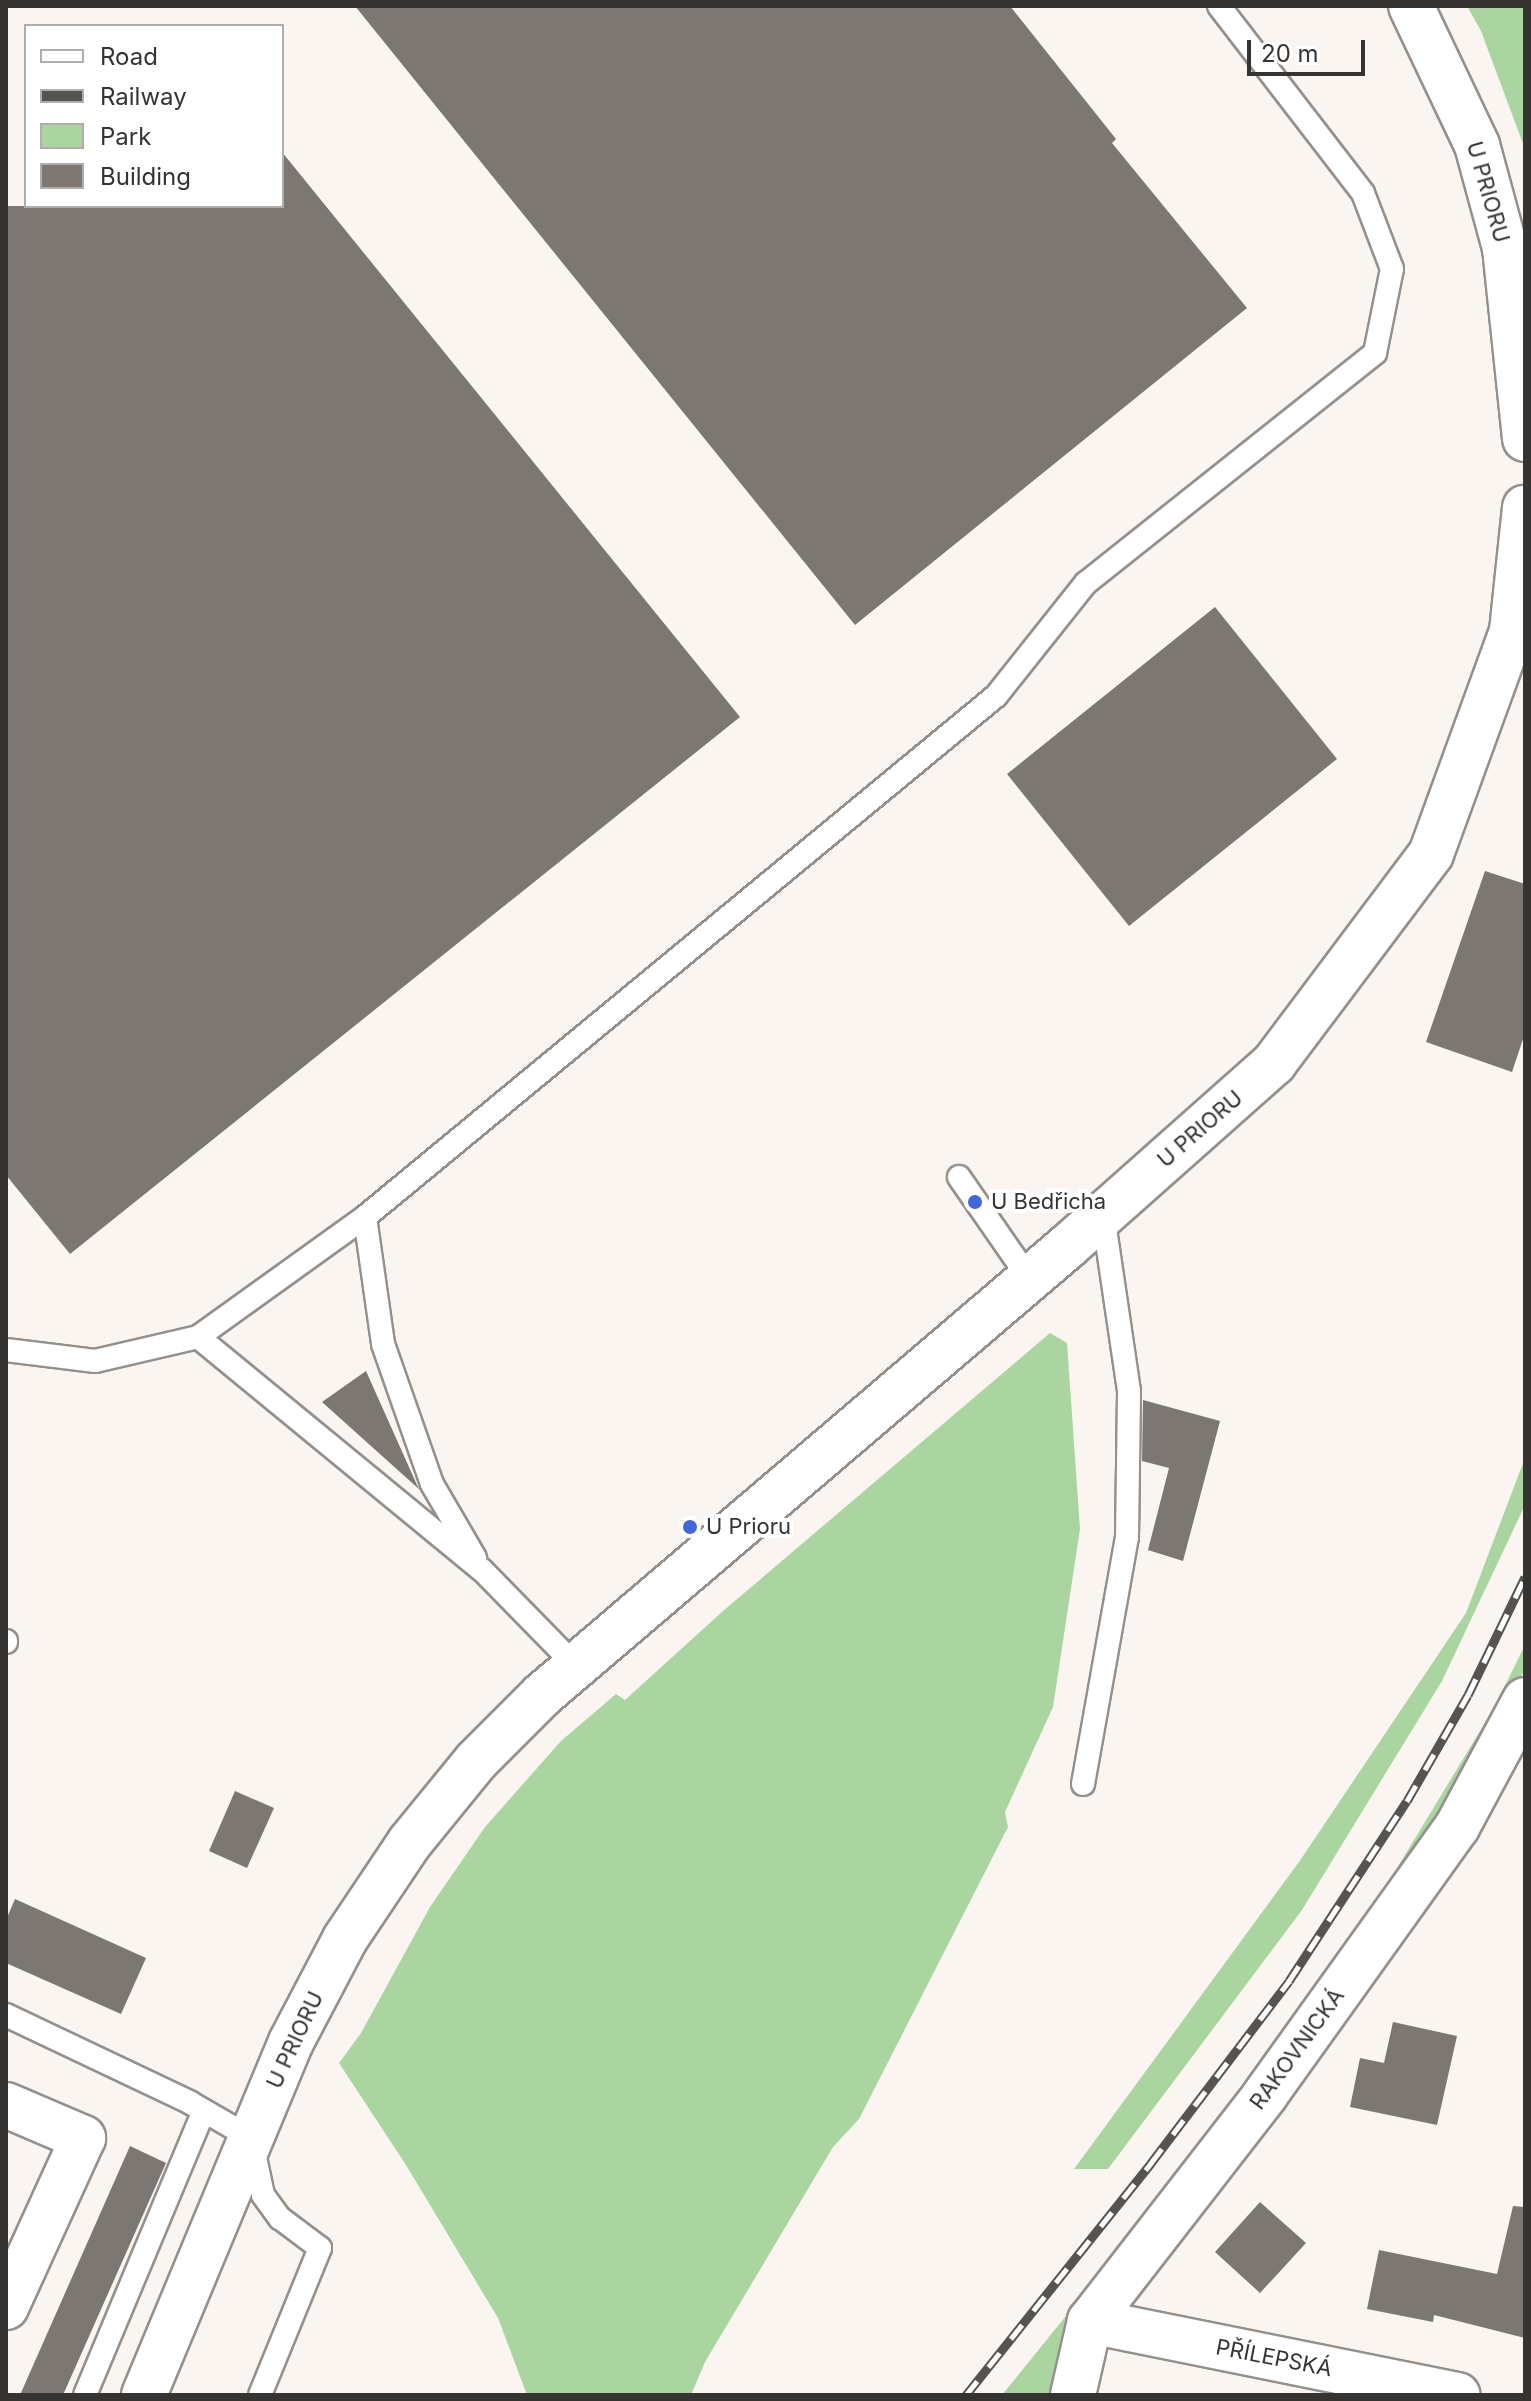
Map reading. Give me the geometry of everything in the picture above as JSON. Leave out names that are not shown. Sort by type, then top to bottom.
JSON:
[{"type":"street","name":"U PRIORU","points":[[1411,6],[1477,145],[1505,248],[1525,439]]},
{"type":"street","name":"U PRIORU","points":[[144,2395],[291,2042],[345,1939],[410,1842],[476,1761],[542,1695],[1103,1215],[1274,1063],[1431,854],[1512,631],[1525,508]]},
{"type":"street","name":"RAKOVNICKÁ","points":[[1073,2395],[1090,2321],[1265,2095],[1457,1827],[1525,1700]]},
{"type":"street","points":[[6,2105],[83,2138],[6,2307]]},
{"type":"street","name":"PŘÍLEPSKÁ","points":[[1090,2321],[1458,2395]]},
{"type":"lane","points":[[6,1350],[95,1361],[198,1337],[365,1217],[996,696],[1086,583],[1375,353],[1392,269],[1363,193],[1219,6]]},
{"type":"lane","points":[[959,1177],[1029,1278]]},
{"type":"lane","points":[[1083,1784],[1127,1537],[1129,1391],[1103,1215]]},
{"type":"lane","points":[[365,1217],[383,1344],[432,1484],[482,1570]]},
{"type":"lane","points":[[198,1337],[482,1570],[576,1666]]},
{"type":"lane","points":[[6,2015],[204,2111],[251,2138],[263,2195],[280,2218],[320,2248],[260,2395]]},
{"type":"lane","points":[[85,2395],[204,2111]]},
{"type":"green space","points":[[1467,6],[1525,6],[1525,149],[1481,31]]},
{"type":"green space","points":[[1050,1333],[1067,1343],[1080,1529],[1053,1707],[1005,1812],[1008,1827],[859,2119],[833,2147],[705,2362],[691,2395],[527,2395],[498,2318],[406,2165],[339,2063],[361,2033],[430,1907],[485,1827],[561,1741],[616,1694],[625,1700],[723,1611]]},
{"type":"green space","points":[[1525,1458],[1525,1505],[1442,1681],[1302,1910],[1108,2169],[1074,2169],[1299,1862],[1466,1613]]},
{"type":"green space","points":[[1525,1645],[1525,1669],[1446,1812],[1053,2395],[1002,2395],[1175,2181],[1351,1944],[1494,1708]]},
{"type":"building","points":[[355,6],[1010,6],[1116,139],[1112,143],[1247,308],[855,625]]},
{"type":"building","points":[[284,154],[740,717],[70,1254],[6,1175],[6,206],[284,208]]},
{"type":"building","points":[[1215,607],[1337,759],[1129,926],[1007,774]]},
{"type":"building","points":[[1485,871],[1525,884],[1525,1033],[1512,1072],[1426,1042]]},
{"type":"building","points":[[366,1371],[417,1485],[420,1490],[322,1402]]},
{"type":"building","points":[[1143,1400],[1220,1421],[1183,1561],[1148,1550],[1169,1468],[1142,1461]]},
{"type":"building","points":[[235,1791],[274,1808],[247,1868],[209,1851]]},
{"type":"building","points":[[15,1899],[146,1958],[121,2014],[6,1963],[6,1920]]},
{"type":"building","points":[[1393,2022],[1457,2036],[1437,2125],[1350,2107],[1360,2058],[1384,2063]]},
{"type":"building","points":[[130,2146],[166,2163],[63,2395],[20,2395]]},
{"type":"building","points":[[1260,2202],[1306,2243],[1260,2293],[1215,2252]]},
{"type":"building","points":[[1513,2206],[1525,2207],[1525,2338],[1434,2315],[1433,2322],[1367,2309],[1379,2250],[1497,2274]]},
{"type":"railway","points":[[966,2395],[1151,2163],[1289,1981],[1407,1801],[1468,1695],[1525,1577]]},
{"type":"place","name":"U Bedřicha","points":[[975,1202]]},
{"type":"place","name":"U Prioru","points":[[690,1527]]}]
